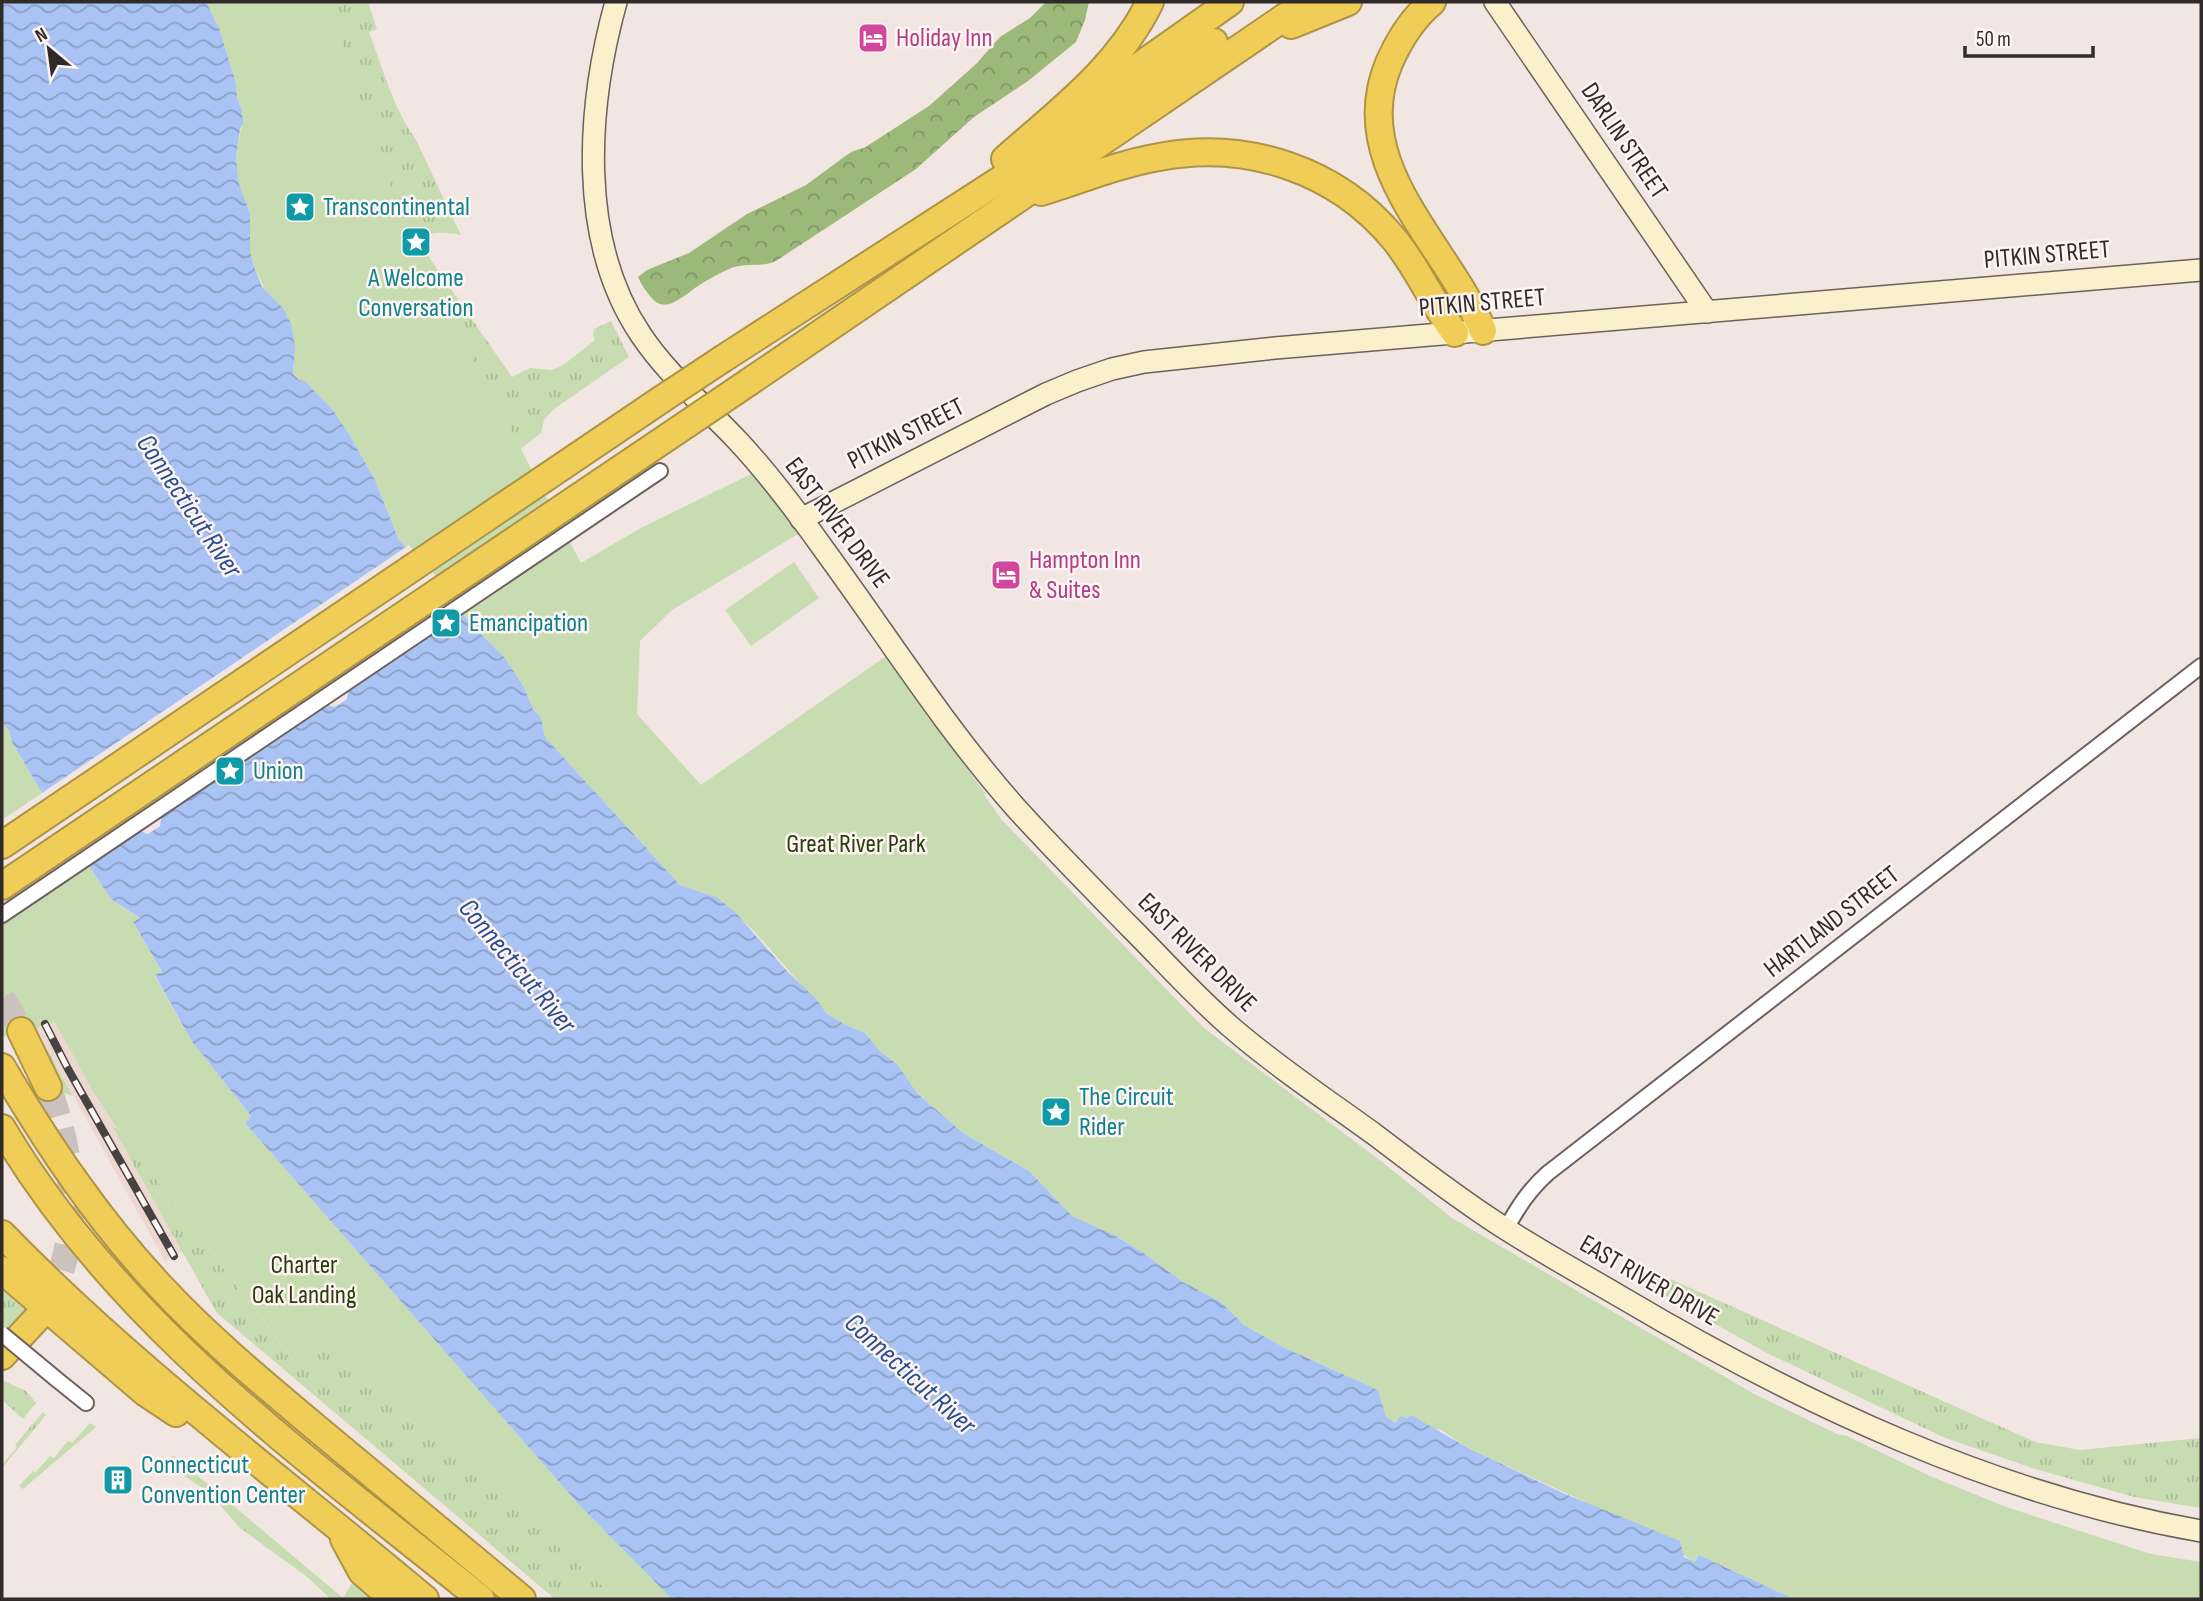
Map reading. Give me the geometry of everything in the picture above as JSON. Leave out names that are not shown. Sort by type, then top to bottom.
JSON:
[{"type":"highway","points":[[1005,159],[1108,65],[1131,35],[1150,2]]},
{"type":"highway","points":[[724,358],[838,272],[1094,99],[1230,2]]},
{"type":"highway","points":[[2,845],[724,358],[1277,2]]},
{"type":"highway","points":[[2,886],[1307,2]]},
{"type":"highway","points":[[1244,43],[1348,2]]},
{"type":"highway","points":[[1432,2],[1409,27],[1386,71],[1379,100],[1380,136],[1389,168],[1405,201],[1465,295],[1483,331]]},
{"type":"highway","points":[[1016,199],[1161,156],[1204,152],[1232,153],[1280,162],[1333,186],[1376,219],[1395,239],[1411,262],[1455,333]]},
{"type":"highway","points":[[21,1031],[48,1087]]},
{"type":"highway","points":[[2,1067],[42,1135],[80,1189],[135,1258],[182,1309],[288,1404],[522,1599]]},
{"type":"highway","points":[[2,1128],[30,1174],[62,1218],[118,1285],[191,1359],[268,1426],[481,1599]]},
{"type":"highway","points":[[2,1150],[30,1185],[62,1218]]},
{"type":"highway","points":[[2,1234],[89,1319],[213,1427],[425,1599]]},
{"type":"highway","points":[[2,1270],[146,1393],[187,1419],[213,1427]]},
{"type":"highway","points":[[2,1356],[38,1316]]},
{"type":"highway","points":[[336,1525],[362,1572],[393,1599]]},
{"type":"street","name":"EAST RIVER DRIVE","points":[[616,2],[602,68],[594,148],[594,184],[598,223],[611,274],[627,312],[649,346],[744,447],[801,519],[957,734],[1004,794],[1052,847],[1200,998],[1260,1051],[1506,1229],[1728,1359],[1864,1424],[1940,1455],[2054,1494],[2132,1516],[2201,1531]]},
{"type":"street","name":"DARLIN STREET","points":[[1495,2],[1707,312]]},
{"type":"street","name":"PITKIN STREET","points":[[801,519],[1046,394],[1112,369],[1178,358],[2201,270]]},
{"type":"street","points":[[2,915],[660,471]]},
{"type":"street","name":"HARTLAND STREET","points":[[1506,1229],[1523,1199],[1548,1173],[2201,666]]},
{"type":"street","points":[[2,1334],[86,1404]]},
{"type":"shaded area","points":[[55,1021],[92,1090],[117,1128],[113,1129],[182,1251],[165,1261],[35,1027]]},
{"type":"green space","name":"Great River Park","points":[[206,2],[327,2],[409,238],[581,563],[641,528],[755,472],[805,530],[672,610],[640,641],[637,714],[701,785],[892,652],[946,728],[940,733],[1002,820],[1204,1028],[1452,1218],[1756,1395],[1837,1434],[1847,1436],[1930,1476],[2006,1507],[2151,1554],[2201,1562],[2201,1599],[1794,1599],[1699,1555],[1695,1562],[1620,1518],[1470,1449],[1441,1430],[1396,1423],[1386,1417],[1378,1390],[1285,1348],[1244,1325],[1221,1302],[1183,1282],[1112,1234],[1072,1216],[1029,1171],[963,1133],[918,1094],[897,1064],[880,1051],[865,1033],[826,1013],[754,931],[716,897],[680,885],[545,737],[541,717],[533,709],[524,687],[505,658],[474,627],[398,538],[375,480],[349,434],[333,410],[305,381],[299,380],[293,374],[294,365],[283,308],[266,293],[253,263],[250,252],[250,213],[239,184],[236,158],[242,109],[219,28]]},
{"type":"green space","points":[[312,2],[368,2],[377,29],[369,32],[389,86],[461,235],[438,233],[417,240],[512,377],[530,368],[551,370],[562,366],[595,340],[594,329],[611,321],[629,357],[554,409],[544,420],[541,433],[514,454],[421,274]]},
{"type":"green space","points":[[1046,2],[1089,2],[1076,42],[1028,81],[974,117],[916,169],[776,261],[729,269],[673,303],[655,302],[646,291],[638,277],[647,270],[689,253],[747,214],[806,185],[853,151],[864,148],[929,106],[976,64],[1000,37],[1030,18]]},
{"type":"green space","points":[[794,562],[819,598],[751,646],[725,610]]},
{"type":"green space","points":[[2,723],[9,730],[12,742],[42,793],[2,820]]},
{"type":"green space","name":"Charter Oak Landing","points":[[89,866],[111,899],[140,918],[133,922],[162,973],[155,976],[191,1040],[251,1116],[245,1123],[579,1505],[672,1599],[617,1599],[331,1342],[295,1362],[117,1128],[92,1090],[55,1022],[2,1037],[2,923]]},
{"type":"green space","points":[[43,1042],[73,1096],[63,1093]]},
{"type":"green space","points":[[113,1128],[117,1128],[294,1361],[331,1341],[617,1599],[555,1599],[216,1312]]},
{"type":"green space","points":[[1651,1272],[2035,1442],[2080,1450],[2201,1438],[2201,1508],[2134,1497],[2032,1468],[1943,1437],[1767,1353],[1672,1300],[1644,1281],[1646,1274]]},
{"type":"green space","points":[[2,1285],[33,1312],[2,1346]]},
{"type":"green space","points":[[2,1380],[26,1391],[36,1403],[23,1419],[2,1400]]},
{"type":"green space","points":[[43,1412],[46,1415],[2,1468],[17,1447],[15,1445]]},
{"type":"green space","points":[[90,1423],[96,1427],[23,1489],[19,1486],[50,1456],[54,1458],[68,1441],[72,1443]]},
{"type":"green space","points":[[173,1455],[343,1598],[353,1582],[373,1599],[331,1599],[306,1576],[240,1528],[201,1487],[166,1464]]},
{"type":"water","name":"Connecticut River","points":[[2,2],[206,2],[219,28],[242,109],[243,123],[236,158],[239,184],[250,213],[250,252],[262,287],[283,308],[291,324],[295,346],[293,374],[299,380],[305,381],[333,410],[375,480],[398,538],[474,627],[505,658],[524,687],[533,709],[541,717],[545,737],[680,885],[716,897],[735,912],[826,1013],[865,1033],[880,1051],[897,1064],[918,1094],[963,1133],[1029,1171],[1072,1216],[1112,1234],[1183,1282],[1221,1302],[1244,1325],[1285,1348],[1378,1390],[1386,1417],[1396,1423],[1400,1416],[1413,1416],[1470,1449],[1563,1493],[1680,1541],[1684,1557],[1695,1562],[1699,1555],[1794,1599],[672,1599],[579,1505],[245,1123],[251,1116],[191,1040],[155,975],[162,972],[133,922],[140,918],[111,899],[89,866],[95,861],[42,793],[12,742],[9,730],[2,723]]},
{"type":"pier","points":[[409,545],[466,612],[457,618],[456,626],[444,634],[436,632],[348,691],[347,699],[335,707],[327,705],[240,764],[239,772],[227,781],[219,778],[161,818],[160,826],[148,834],[140,831],[86,868],[90,860],[39,795]]},
{"type":"tunnel","points":[[2,998],[21,1031]]},
{"type":"tunnel","points":[[46,1306],[66,1253],[71,1197],[64,1141],[48,1087]]},
{"type":"railway","points":[[45,1024],[174,1256]]},
{"type":"place","name":"Holiday Inn","points":[[873,38]]},
{"type":"place","name":"Transcontinental","points":[[300,207]]},
{"type":"place","name":"A Welcome Conversation","points":[[416,242]]},
{"type":"place","name":"Hampton Inn & Suites","points":[[1006,575]]},
{"type":"place","name":"Emancipation","points":[[446,623]]},
{"type":"place","name":"Union","points":[[230,771]]},
{"type":"place","name":"The Circuit Rider","points":[[1056,1112]]},
{"type":"place","name":"Connecticut Convention Center","points":[[118,1480]]}]
